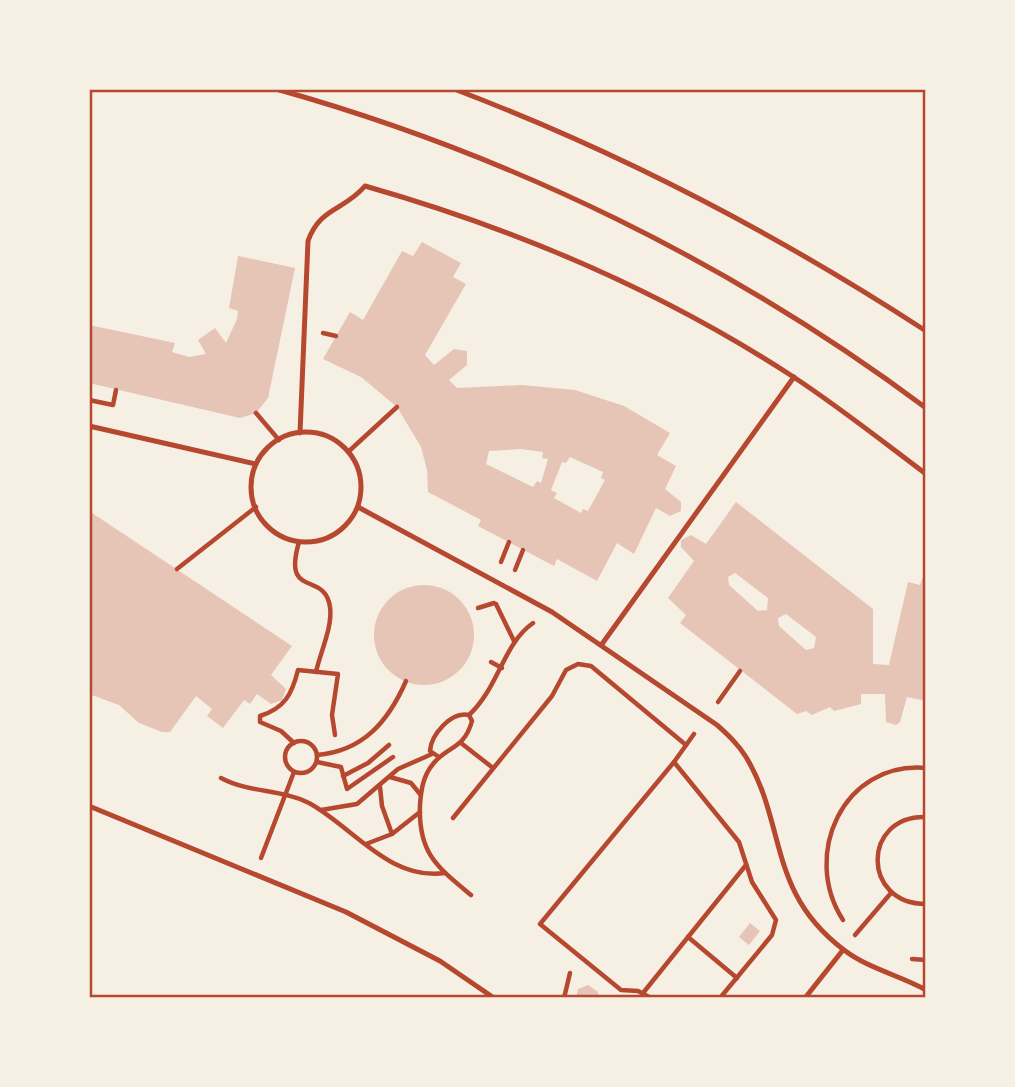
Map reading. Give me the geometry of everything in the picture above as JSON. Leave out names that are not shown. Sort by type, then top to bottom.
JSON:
[{"type":"lane","points":[[276,89],[462,152],[642,232],[813,329],[926,408]]},
{"type":"lane","points":[[454,89],[560,132],[710,204],[850,282],[926,331]]},
{"type":"lane","points":[[300,433],[308,241],[319,218],[356,197],[365,186],[488,224],[549,247],[666,303],[794,376],[926,474]]},
{"type":"lane","points":[[602,644],[794,376]]},
{"type":"lane","points":[[89,426],[256,464]]},
{"type":"lane","points":[[300,433],[332,438],[348,452],[360,478],[358,507],[352,518],[334,535],[311,542],[299,542],[277,534],[256,507],[251,486],[256,464],[262,454],[279,440],[300,433]]},
{"type":"lane","points":[[358,507],[552,612],[707,717],[737,744],[758,782],[785,873],[795,895],[809,915],[843,950],[862,962],[926,989]]},
{"type":"lane","points":[[89,806],[256,872],[394,935],[494,998]]},
{"type":"lane","points":[[805,998],[843,950]]},
{"type":"path","points":[[89,400],[113,405],[116,390]]},
{"type":"path","points":[[348,452],[397,407]]},
{"type":"path","points":[[256,413],[279,440]]},
{"type":"path","points":[[177,569],[256,507]]},
{"type":"path","points":[[299,542],[293,564],[294,572],[305,583],[323,591],[330,605],[316,672]]},
{"type":"path","points":[[502,559],[509,542]]},
{"type":"path","points":[[517,567],[523,550]]},
{"type":"path","points":[[478,608],[487,604]]},
{"type":"path","points":[[468,715],[488,694],[514,641],[522,632],[552,612]]},
{"type":"path","points":[[491,662],[502,668]]},
{"type":"path","points":[[453,818],[552,696],[566,670],[578,664],[591,666],[687,745]]},
{"type":"path","points":[[294,772],[305,773],[317,762],[317,755],[309,743],[294,743],[281,731],[260,722],[260,716],[284,704],[294,687],[298,670],[338,674],[332,715],[335,735]]},
{"type":"path","points":[[721,699],[740,671]]},
{"type":"path","points":[[317,755],[345,750],[369,736],[388,715],[406,681]]},
{"type":"path","points":[[432,754],[430,744],[440,729],[460,714],[468,715]]},
{"type":"path","points":[[468,715],[471,724],[461,743],[439,757],[428,771],[421,795],[420,812],[423,843],[435,864],[471,895]]},
{"type":"path","points":[[294,743],[285,757],[294,772]]},
{"type":"path","points":[[461,743],[493,768]]},
{"type":"path","points":[[344,776],[368,763],[389,745]]},
{"type":"path","points":[[319,811],[349,808],[366,799],[388,777],[409,762],[432,754],[439,757]]},
{"type":"path","points":[[317,762],[327,767],[341,768],[347,789],[393,757]]},
{"type":"path","points":[[651,998],[643,993],[621,990],[540,925],[674,762],[739,842],[756,890],[774,915],[776,925],[772,934],[720,998]]},
{"type":"path","points":[[863,940],[842,919],[826,880],[826,849],[835,819],[847,802],[879,777],[899,770],[926,768]]},
{"type":"path","points":[[256,872],[294,772]]},
{"type":"path","points":[[388,777],[411,783],[421,795]]},
{"type":"path","points":[[221,778],[243,788],[285,795],[319,811],[403,869],[424,874],[445,873]]},
{"type":"path","points":[[380,786],[382,806],[392,834]]},
{"type":"path","points":[[366,844],[392,834],[420,812]]},
{"type":"path","points":[[926,817],[910,817],[898,823],[880,843],[878,870],[891,893],[906,902],[926,904]]},
{"type":"path","points":[[643,993],[747,864]]},
{"type":"path","points":[[843,950],[891,893]]},
{"type":"path","points":[[688,937],[737,978]]},
{"type":"path","points":[[906,959],[926,960]]},
{"type":"path","points":[[565,998],[570,973]]},
{"type":"path","points":[[726,991],[733,998]]},
{"type":"building","points":[[422,242],[461,263],[453,277],[466,284],[425,355],[434,365],[454,349],[467,351],[467,365],[449,380],[457,388],[522,385],[575,390],[624,406],[670,433],[657,455],[676,466],[665,489],[681,502],[681,511],[670,516],[656,508],[634,554],[617,543],[597,581],[557,559],[554,566],[478,526],[481,520],[428,492],[427,470],[421,447],[397,407],[361,377],[323,359],[350,312],[363,320],[402,251],[413,256]],"holes":[[[521,449],[543,452],[542,458],[548,459],[541,483],[537,481],[533,487],[486,464],[489,451]],[[570,457],[603,472],[601,478],[605,480],[588,511],[583,509],[581,513],[554,498],[557,493],[551,490],[562,462],[566,463]]]},
{"type":"building","points":[[238,256],[295,268],[268,398],[256,413],[240,418],[89,383],[89,325],[175,343],[172,352],[189,357],[206,354],[198,340],[215,328],[226,343],[237,319],[238,311],[229,308]]},
{"type":"building","points":[[736,502],[873,609],[873,664],[889,665],[908,582],[920,585],[926,568],[926,701],[907,697],[900,722],[896,725],[886,722],[885,694],[861,694],[861,704],[834,711],[830,707],[812,715],[806,711],[797,714],[680,623],[686,615],[668,598],[694,561],[681,547],[681,540],[691,535],[706,544]],"holes":[[[735,573],[768,598],[767,610],[758,611],[729,585],[728,577]],[[786,614],[816,637],[814,648],[806,650],[779,626],[778,618]]]},
{"type":"building","points":[[89,511],[292,646],[271,675],[286,689],[282,700],[271,704],[257,694],[250,704],[244,700],[223,728],[207,716],[212,709],[196,696],[170,732],[162,732],[139,723],[119,705],[89,694]]},
{"type":"building","points":[[424,585],[443,589],[459,600],[470,616],[474,635],[470,654],[459,670],[443,681],[424,685],[405,681],[389,670],[378,654],[374,635],[378,616],[389,600],[405,589]]},
{"type":"building","points":[[750,923],[760,931],[749,945],[739,937]]},
{"type":"building","points":[[588,985],[598,992],[599,998],[576,998],[578,989]]}]
